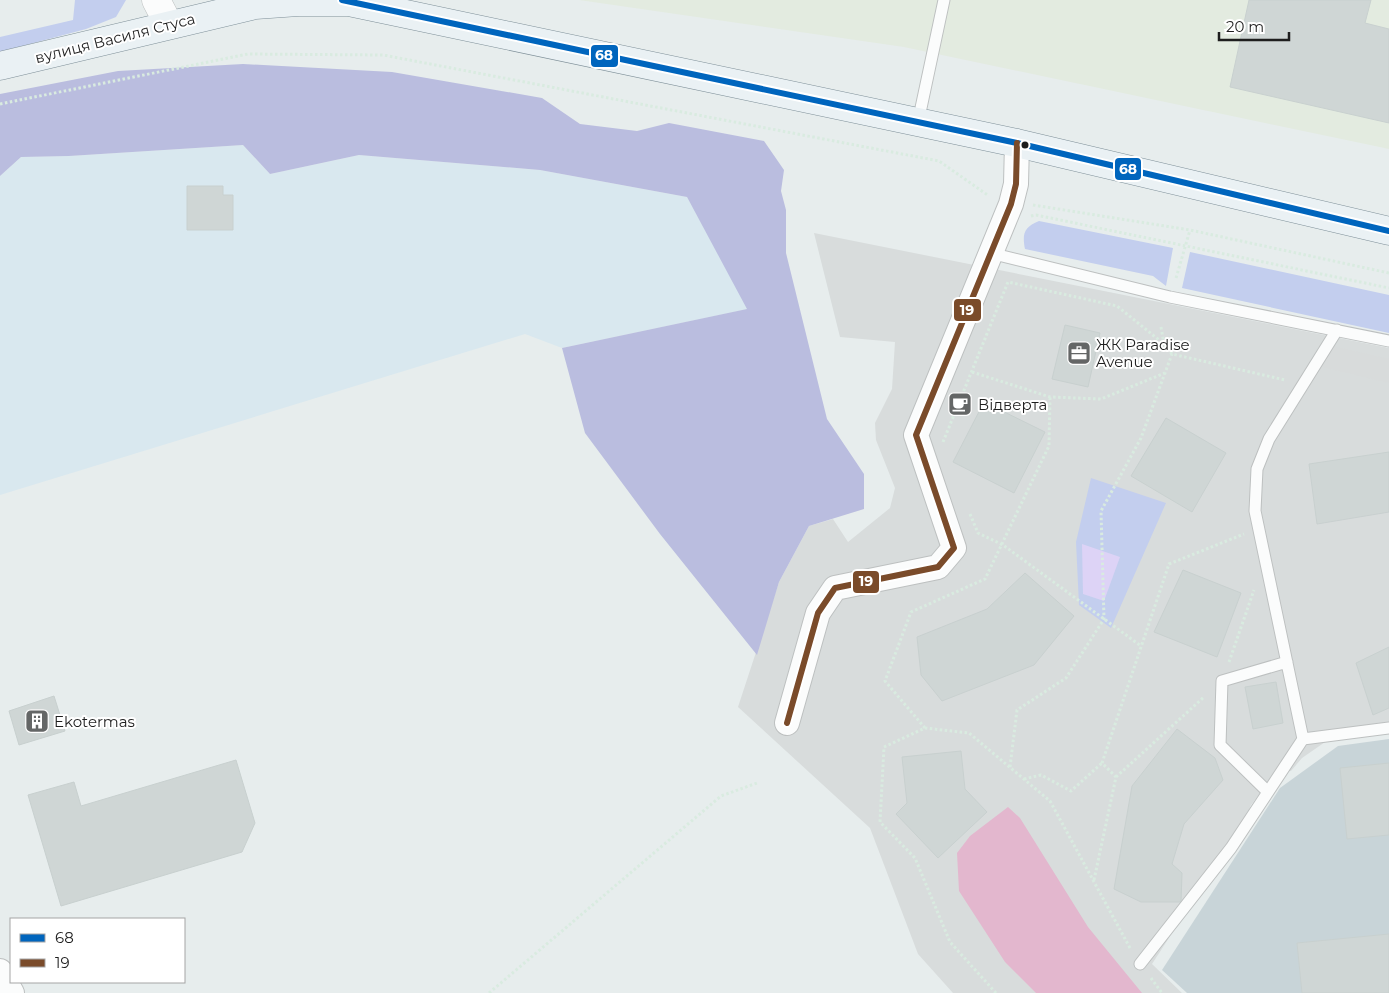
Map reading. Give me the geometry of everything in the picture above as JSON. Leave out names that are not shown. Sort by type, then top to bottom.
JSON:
[{"type":"main road","name":"вулиця Василя Стуса","points":[[0,66],[168,25],[209,7],[345,1],[1017,143],[1389,231]]},
{"type":"street","points":[[156,0],[168,25]]},
{"type":"street","points":[[787,724],[818,613],[835,588],[938,567],[954,548],[916,435],[1011,204],[1021,194],[1017,143]]},
{"type":"street","points":[[0,971],[12,993]]},
{"type":"lane","points":[[918,122],[944,0]]},
{"type":"lane","points":[[990,253],[1170,297],[1389,341]]},
{"type":"lane","points":[[1140,964],[1231,848],[1303,739],[1255,511],[1257,469],[1269,439],[1337,330]]},
{"type":"lane","points":[[1268,792],[1220,745],[1222,681],[1287,662]]},
{"type":"lane","points":[[1303,739],[1389,728]]},
{"type":"path","points":[[0,104],[248,54],[383,56],[939,161],[993,199]]},
{"type":"path","points":[[1021,194],[1050,206],[1190,230],[1389,273]]},
{"type":"path","points":[[1028,216],[1036,215],[1185,244],[1389,288]]},
{"type":"path","points":[[1176,278],[1190,230]]},
{"type":"path","points":[[940,449],[1008,282],[1117,306],[1164,344],[1172,354],[1303,384]]},
{"type":"path","points":[[1162,327],[1164,344]]},
{"type":"path","points":[[1010,767],[1017,710],[1066,678],[1104,619],[1101,511],[1141,438],[1172,354]]},
{"type":"path","points":[[972,372],[1050,397],[1101,399],[1165,372]]},
{"type":"path","points":[[925,728],[885,681],[911,612],[985,579],[1049,446],[1050,397]]},
{"type":"path","points":[[967,508],[978,533],[1003,545],[1141,646]]},
{"type":"path","points":[[1024,779],[1041,775],[1071,791],[1102,762],[1169,564],[1258,528]]},
{"type":"path","points":[[996,993],[950,942],[915,858],[880,822],[884,747],[925,728],[969,733],[1050,801],[1119,929]]},
{"type":"path","points":[[1094,880],[1116,777],[1102,762]]},
{"type":"path","points":[[488,993],[721,796],[757,783]]},
{"type":"shaded area","points":[[75,0],[126,0],[116,17],[86,29],[0,52],[0,37],[73,20]]},
{"type":"shaded area","points":[[579,0],[1389,0],[1389,149],[904,47]]},
{"type":"shaded area","points":[[243,64],[392,72],[542,98],[580,124],[637,131],[669,123],[764,141],[784,170],[781,191],[786,210],[786,253],[827,419],[864,474],[864,509],[809,526],[779,582],[757,655],[660,534],[585,433],[562,348],[747,309],[687,197],[540,170],[359,155],[270,174],[243,145],[69,156],[21,157],[0,176],[0,94],[118,71]]},
{"type":"shaded area","points":[[243,145],[270,174],[359,155],[540,170],[687,197],[748,309],[562,348],[525,334],[0,495],[0,176],[21,157],[69,156]]},
{"type":"shaded area","points":[[1039,221],[1173,248],[1166,286],[1153,276],[1025,249],[1025,232],[1030,226]]},
{"type":"shaded area","name":"ЖК Paradise Avenue","points":[[814,233],[1389,348],[1389,729],[1328,740],[1302,758],[1291,771],[1275,773],[1251,805],[1243,824],[1152,964],[1182,993],[953,993],[918,954],[870,828],[738,707],[779,582],[809,526],[833,519],[848,542],[890,508],[895,488],[876,440],[875,423],[892,389],[895,342],[840,337]]},
{"type":"shaded area","points":[[1190,252],[1389,295],[1389,333],[1182,288]]},
{"type":"shaded area","points":[[1323,344],[1389,359],[1389,383],[1318,366]]},
{"type":"shaded area","points":[[1091,478],[1166,503],[1111,628],[1079,605],[1076,542]]},
{"type":"shaded area","points":[[1082,544],[1120,557],[1104,601],[1083,594]]},
{"type":"shaded area","points":[[1389,739],[1389,993],[1187,993],[1162,970],[1280,788],[1338,746]]},
{"type":"shaded area","points":[[1008,807],[1020,818],[1088,927],[1142,993],[1036,993],[1005,962],[959,891],[957,853],[970,836]]},
{"type":"building","points":[[1249,0],[1371,0],[1365,23],[1389,29],[1389,123],[1230,87]]},
{"type":"building","points":[[187,186],[223,186],[223,195],[233,195],[233,230],[187,230]]},
{"type":"building","points":[[1065,325],[1100,333],[1088,387],[1052,379]]},
{"type":"building","points":[[984,402],[1045,432],[1014,493],[953,462]]},
{"type":"building","points":[[1166,418],[1226,453],[1192,512],[1131,476]]},
{"type":"building","points":[[1389,452],[1389,512],[1317,524],[1309,464]]},
{"type":"building","points":[[1183,570],[1241,593],[1217,657],[1154,632]]},
{"type":"building","points":[[1025,573],[1074,616],[1034,665],[942,701],[921,675],[917,637],[987,609]]},
{"type":"building","points":[[1389,647],[1389,708],[1373,715],[1356,663]]},
{"type":"building","points":[[1276,682],[1283,723],[1253,729],[1245,687]]},
{"type":"building","name":"Ekotermas","points":[[54,696],[65,731],[19,745],[9,711]]},
{"type":"building","points":[[1177,729],[1215,758],[1223,780],[1184,824],[1172,864],[1182,873],[1181,902],[1141,902],[1114,889],[1132,786]]},
{"type":"building","points":[[961,751],[965,789],[987,812],[938,858],[896,814],[907,803],[902,757]]},
{"type":"building","points":[[236,760],[255,823],[242,852],[61,906],[28,795],[74,782],[81,806]]},
{"type":"building","points":[[1389,763],[1389,835],[1347,839],[1340,768]]},
{"type":"building","points":[[1389,934],[1389,993],[1302,993],[1297,943]]},
{"type":"transit line","name":"68","points":[[342,0],[1017,143],[1389,231]]},
{"type":"transit line","name":"19","points":[[787,723],[818,613],[835,588],[938,567],[954,548],[916,435],[1011,204],[1016,184],[1017,143]]},
{"type":"place","name":"ЖК Paradise Avenue","points":[[1079,353]]},
{"type":"place","name":"Відверта","points":[[960,404]]},
{"type":"place","name":"Ekotermas","points":[[37,721]]}]
